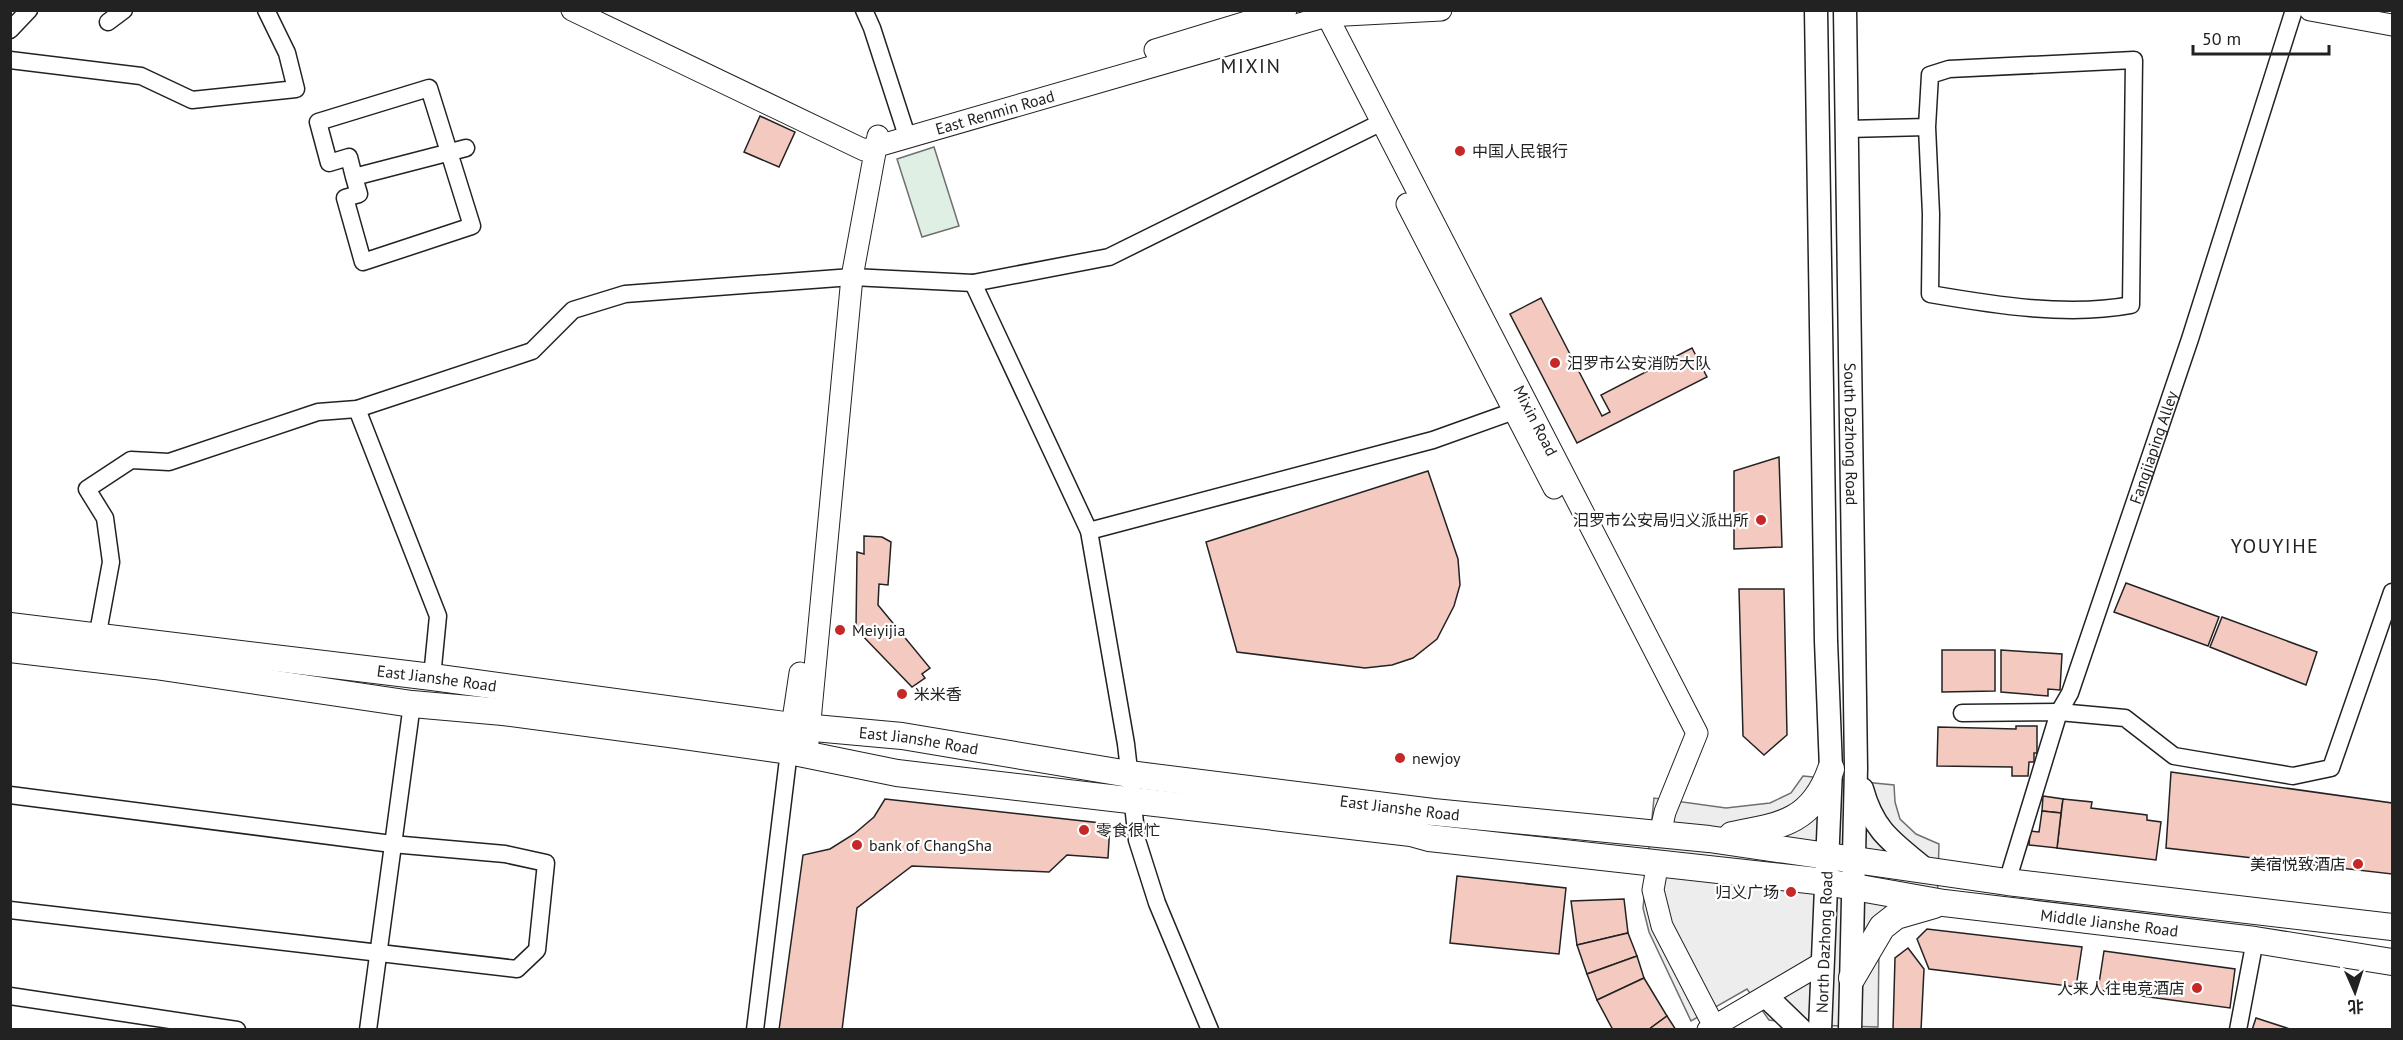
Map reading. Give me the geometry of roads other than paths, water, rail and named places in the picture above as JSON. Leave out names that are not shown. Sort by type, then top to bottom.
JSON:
[{"type":"main road","name":"South Dazhong Road","points":[[1816,10],[1826,641],[1855,860]]},
{"type":"main road","name":"South Dazhong Road","points":[[1828,855],[1844,768],[1847,129],[1845,10]]},
{"type":"main road","name":"East Jianshe Road","points":[[10,626],[432,677],[801,727],[902,736],[1129,774],[1433,812],[1708,839],[1828,855]]},
{"type":"main road","name":"East Jianshe Road","points":[[10,649],[155,666],[412,704],[503,712],[798,753],[897,773],[1826,882]]},
{"type":"main road","points":[[1708,839],[1770,828],[1790,821],[1823,792],[1844,768],[1883,835],[1927,871]]},
{"type":"main road","name":"Middle Jianshe Road","points":[[1828,855],[2007,882],[2391,925]]},
{"type":"main road","name":"North Dazhong Road","points":[[1820,1029],[1828,855]]},
{"type":"main road","name":"North Dazhong Road","points":[[1850,1029],[1855,860]]},
{"type":"main road","name":"Middle Jianshe Road","points":[[1826,882],[1944,903],[2255,940],[2390,963]]},
{"type":"main road","points":[[1852,978],[1882,927],[1896,916],[1944,903]]},
{"type":"main road","points":[[1772,1002],[1801,1029]]},
{"type":"street","points":[[10,30],[29,10]]},
{"type":"street","points":[[108,22],[124,10]]},
{"type":"street","points":[[10,60],[141,76],[192,100],[296,89],[287,53],[266,10]]},
{"type":"street","points":[[572,10],[870,141]]},
{"type":"street","points":[[599,10],[870,141]]},
{"type":"street","points":[[864,10],[872,28],[905,131]]},
{"type":"street","name":"East Renmin Road","points":[[905,131],[1286,10]]},
{"type":"street","name":"East Renmin Road","points":[[870,141],[1318,14],[1441,10]]},
{"type":"street","name":"Fangjiaping Alley","points":[[2007,882],[2059,712],[2070,693],[2182,361],[2294,10]]},
{"type":"street","points":[[2310,10],[2392,25]]},
{"type":"street","name":"Mixin Road","points":[[1318,14],[1521,408],[1697,734],[1665,812],[1660,834]]},
{"type":"street","points":[[2134,60],[2131,305],[2109,309],[2000,306],[1930,294],[1931,214],[1927,127],[1930,75],[1949,69],[2134,60]]},
{"type":"street","points":[[429,88],[472,226],[363,262],[345,198],[359,194],[354,177],[348,157],[329,163],[318,122],[429,88]]},
{"type":"street","points":[[97,638],[111,562],[105,518],[87,489],[131,460],[169,462],[318,412],[357,409],[532,351],[573,310],[625,294],[849,277],[973,283],[1109,257],[1376,125]]},
{"type":"street","points":[[1847,129],[1927,127]]},
{"type":"street","points":[[755,1029],[798,753],[849,277],[870,141]]},
{"type":"street","points":[[354,177],[466,148]]},
{"type":"street","points":[[973,283],[1089,531],[1129,774],[1130,801],[1137,840],[1157,903],[1210,1029]]},
{"type":"street","points":[[1089,531],[1433,440],[1521,408]]},
{"type":"street","points":[[357,409],[438,616],[432,677]]},
{"type":"street","points":[[1962,713],[2059,712],[2125,718],[2174,756],[2293,776],[2331,768],[2392,592]]},
{"type":"street","points":[[368,1029],[412,704]]},
{"type":"street","points":[[10,795],[392,844],[505,854],[546,863],[537,950],[517,969],[10,910]]},
{"type":"street","points":[[1658,862],[1653,890],[1662,926],[1716,1028]]},
{"type":"street","points":[[2238,1029],[2255,940]]},
{"type":"street","points":[[1716,1028],[1822,969]]},
{"type":"street","points":[[1716,1028],[1772,1002],[1822,969]]},
{"type":"street","points":[[10,996],[237,1029]]},
{"type":"place","name":"中国人民银行","points":[[1460,151]]},
{"type":"place","name":"汨罗市公安消防大队","points":[[1555,363]]},
{"type":"place","name":"汨罗市公安局归义派出所","points":[[1761,520]]},
{"type":"place","name":"Meiyijia","points":[[840,630]]},
{"type":"place","name":"米米香","points":[[902,694]]},
{"type":"place","name":"newjoy","points":[[1400,758]]},
{"type":"place","name":"零食很忙","points":[[1084,830]]},
{"type":"place","name":"bank of ChangSha","points":[[857,845]]},
{"type":"place","name":"美宿悦致酒店","points":[[2358,864]]},
{"type":"place","name":"归义广场","points":[[1791,892]]},
{"type":"place","name":"人来人往电竞酒店","points":[[2197,988]]},
{"type":"district","name":"MIXIN","points":[[1251,66]]},
{"type":"district","name":"YOUYIHE","points":[[2275,546]]}]
